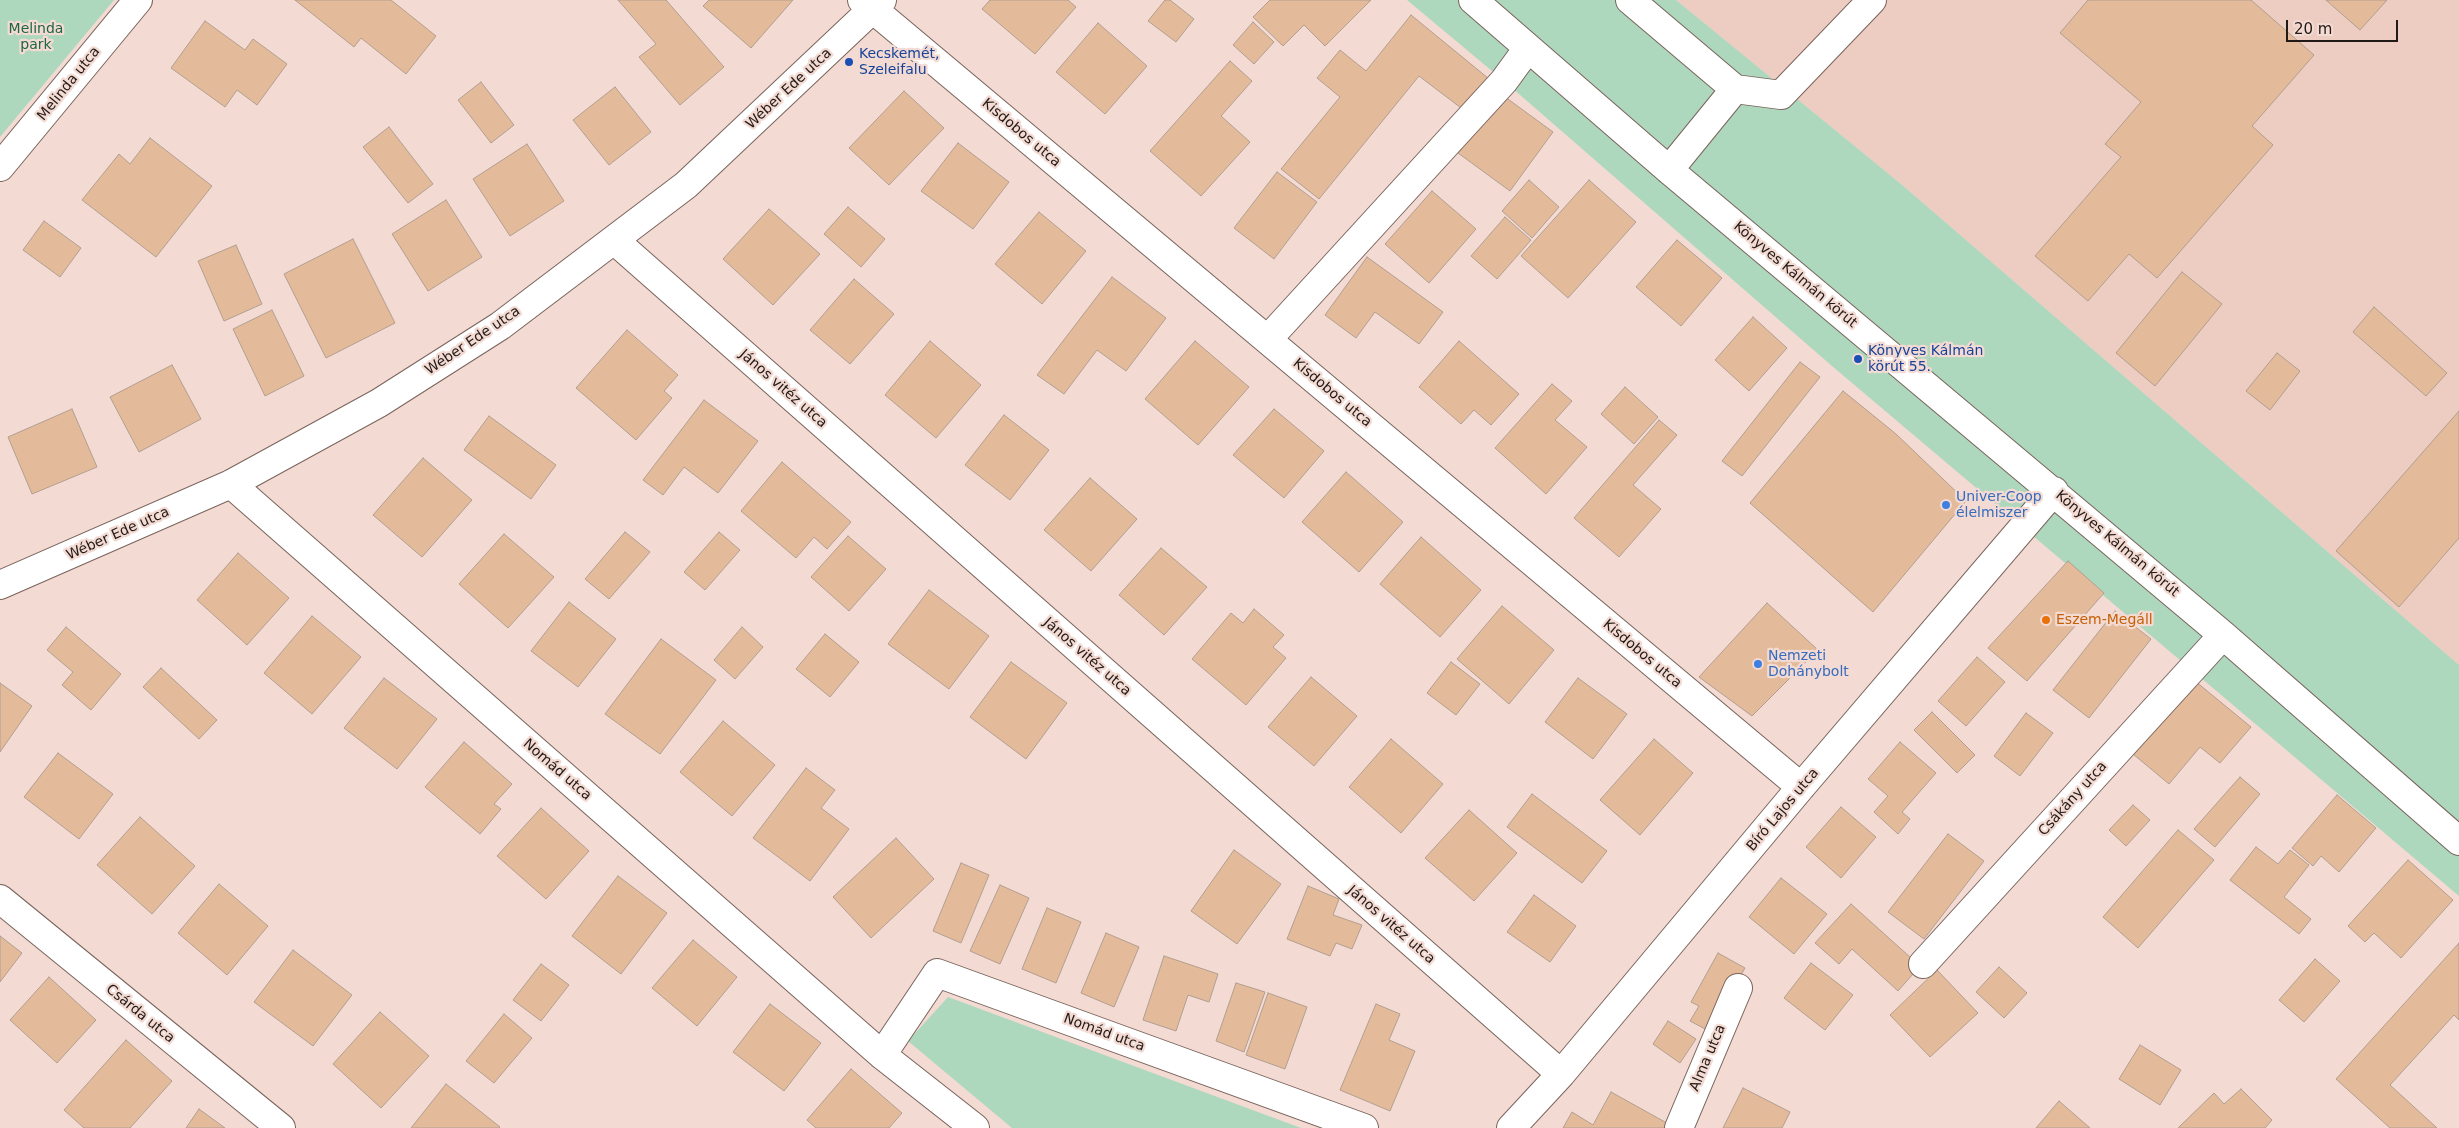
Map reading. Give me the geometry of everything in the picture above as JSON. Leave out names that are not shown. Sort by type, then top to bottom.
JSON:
[{"type":"street","name":"Melinda utca","points":[[0,167],[138,0]]},
{"type":"street","name":"Könyves Kálmán körút","points":[[1473,0],[1668,170],[2054,491],[2223,635],[2459,842]]},
{"type":"street","points":[[1630,0],[1736,89],[1781,95],[1872,0]]},
{"type":"street","name":"Wéber Ede utca","points":[[0,585],[231,484],[387,398],[500,326],[686,185],[872,3]]},
{"type":"street","name":"Kisdobos utca","points":[[872,3],[1801,787]]},
{"type":"street","points":[[1268,339],[1504,81],[1528,48]]},
{"type":"street","points":[[1668,170],[1736,89]]},
{"type":"street","name":"János vitéz utca","points":[[614,240],[1561,1074]]},
{"type":"street","name":"Nomád utca","points":[[231,484],[882,1055],[975,1128]]},
{"type":"street","name":"Bíró Lajos utca","points":[[1511,1128],[1561,1074],[1801,787],[2054,491]]},
{"type":"street","name":"Csákány utca","points":[[1923,964],[2223,635]]},
{"type":"street","name":"Csárda utca","points":[[0,899],[281,1128]]},
{"type":"street","name":"Nomád utca","points":[[882,1055],[938,972],[1364,1128]]},
{"type":"street","name":"Alma utca","points":[[1679,1128],[1738,988]]},
{"type":"shaded area","points":[[1676,0],[2459,0],[2459,665],[1901,184]]},
{"type":"green space","name":"Melinda park","points":[[0,0],[114,0],[0,137]]},
{"type":"green space","points":[[1407,0],[1676,0],[1901,184],[2459,665],[2459,896],[1832,366],[1504,81]]},
{"type":"green space","points":[[948,997],[1301,1128],[1012,1128],[908,1041]]},
{"type":"building","points":[[295,0],[391,0],[436,36],[406,74],[361,38],[354,47]]},
{"type":"building","points":[[618,0],[666,0],[724,67],[680,105],[639,57],[656,44]]},
{"type":"building","points":[[709,0],[793,0],[751,48],[703,6]]},
{"type":"building","points":[[990,0],[1068,0],[1076,7],[1035,54],[982,9]]},
{"type":"building","points":[[1165,0],[1170,0],[1194,19],[1176,42],[1148,21]]},
{"type":"building","points":[[1270,0],[1371,0],[1325,46],[1304,25],[1283,46],[1253,17]]},
{"type":"building","points":[[2088,0],[2251,0],[2314,55],[2252,126],[2273,145],[2157,278],[2129,254],[2088,301],[2035,256],[2121,157],[2105,144],[2141,102],[2060,33]]},
{"type":"building","points":[[2326,0],[2387,0],[2360,30]]},
{"type":"building","points":[[1411,15],[1494,83],[1469,114],[1419,76],[1319,199],[1281,169],[1340,97],[1317,78],[1340,50],[1366,71]]},
{"type":"building","points":[[205,21],[245,50],[253,39],[287,64],[257,105],[237,90],[225,107],[171,68]]},
{"type":"building","points":[[1253,22],[1274,42],[1254,64],[1233,45]]},
{"type":"building","points":[[1098,23],[1147,66],[1105,114],[1056,72]]},
{"type":"building","points":[[1230,61],[1252,81],[1221,116],[1250,142],[1201,196],[1150,151]]},
{"type":"building","points":[[481,82],[514,125],[491,143],[458,100]]},
{"type":"building","points":[[615,87],[651,132],[609,165],[573,120]]},
{"type":"building","points":[[904,91],[944,128],[889,185],[849,148]]},
{"type":"building","points":[[1501,94],[1553,132],[1510,191],[1458,153]]},
{"type":"building","points":[[389,127],[433,184],[408,203],[363,147]]},
{"type":"building","points":[[150,138],[212,186],[156,257],[82,200],[119,154],[130,164]]},
{"type":"building","points":[[958,143],[1009,182],[973,229],[921,191]]},
{"type":"building","points":[[527,144],[564,201],[510,236],[473,179]]},
{"type":"building","points":[[1277,172],[1317,202],[1274,259],[1234,228]]},
{"type":"building","points":[[1529,180],[1559,207],[1532,238],[1502,211]]},
{"type":"building","points":[[1589,180],[1636,222],[1568,298],[1521,256]]},
{"type":"building","points":[[1432,191],[1476,229],[1429,283],[1385,244]]},
{"type":"building","points":[[446,200],[482,257],[428,291],[392,234]]},
{"type":"building","points":[[848,207],[885,239],[861,267],[824,234]]},
{"type":"building","points":[[769,209],[820,254],[773,305],[723,259]]},
{"type":"building","points":[[1039,212],[1086,251],[1042,304],[995,264]]},
{"type":"building","points":[[1505,217],[1531,240],[1497,279],[1471,256]]},
{"type":"building","points":[[44,221],[81,248],[60,277],[23,250]]},
{"type":"building","points":[[353,239],[395,323],[326,358],[284,274]]},
{"type":"building","points":[[1677,240],[1722,278],[1681,326],[1636,287]]},
{"type":"building","points":[[236,245],[262,304],[224,321],[198,261]]},
{"type":"building","points":[[1367,257],[1443,312],[1419,344],[1375,312],[1356,338],[1325,315]]},
{"type":"building","points":[[2182,272],[2222,304],[2155,386],[2116,353]]},
{"type":"building","points":[[1112,277],[1166,318],[1126,371],[1097,350],[1064,394],[1037,375]]},
{"type":"building","points":[[854,279],[894,314],[850,364],[810,330]]},
{"type":"building","points":[[2374,307],[2447,373],[2426,396],[2353,332]]},
{"type":"building","points":[[272,310],[304,376],[265,396],[233,329]]},
{"type":"building","points":[[1753,317],[1787,348],[1749,391],[1715,360]]},
{"type":"building","points":[[627,330],[678,375],[664,391],[672,398],[636,440],[576,388]]},
{"type":"building","points":[[930,341],[981,385],[936,438],[885,395]]},
{"type":"building","points":[[1195,341],[1249,387],[1198,445],[1145,399]]},
{"type":"building","points":[[1459,341],[1519,394],[1491,425],[1474,410],[1461,424],[1419,387]]},
{"type":"building","points":[[2277,353],[2300,371],[2270,410],[2246,391]]},
{"type":"building","points":[[1800,362],[1820,377],[1742,476],[1722,461]]},
{"type":"building","points":[[172,365],[201,419],[139,452],[110,397]]},
{"type":"building","points":[[1552,384],[1572,401],[1555,420],[1587,447],[1546,494],[1495,448]]},
{"type":"building","points":[[1625,387],[1658,417],[1634,444],[1601,414]]},
{"type":"building","points":[[1843,391],[1896,434],[1966,501],[1873,612],[1750,503]]},
{"type":"building","points":[[704,400],[758,441],[718,493],[684,467],[663,495],[643,480]]},
{"type":"building","points":[[72,409],[97,467],[32,494],[8,437]]},
{"type":"building","points":[[1274,409],[1324,451],[1284,498],[1233,455]]},
{"type":"building","points":[[2459,411],[2459,538],[2399,607],[2336,551]]},
{"type":"building","points":[[1004,415],[1049,450],[1010,500],[965,465]]},
{"type":"building","points":[[489,416],[556,465],[531,499],[464,450]]},
{"type":"building","points":[[1659,420],[1677,435],[1633,485],[1661,509],[1619,557],[1574,518]]},
{"type":"building","points":[[423,458],[472,500],[422,557],[373,515]]},
{"type":"building","points":[[782,462],[851,522],[827,549],[814,537],[796,558],[741,511]]},
{"type":"building","points":[[1346,472],[1403,522],[1359,572],[1302,522]]},
{"type":"building","points":[[1090,478],[1137,519],[1091,571],[1044,530]]},
{"type":"building","points":[[625,532],[650,552],[609,599],[585,579]]},
{"type":"building","points":[[719,532],[740,550],[705,590],[684,572]]},
{"type":"building","points":[[504,534],[554,577],[508,628],[459,584]]},
{"type":"building","points":[[848,536],[886,569],[849,611],[811,577]]},
{"type":"building","points":[[1421,537],[1481,590],[1440,637],[1380,584]]},
{"type":"building","points":[[1161,548],[1207,587],[1164,635],[1119,595]]},
{"type":"building","points":[[238,553],[289,598],[247,645],[197,600]]},
{"type":"building","name":"Eszem-Megáll","points":[[2068,561],[2104,593],[2027,681],[1988,648]]},
{"type":"building","points":[[929,590],[989,636],[949,689],[888,644]]},
{"type":"building","points":[[569,602],[616,639],[578,687],[531,651]]},
{"type":"building","name":"Nemzeti Dohánybolt","points":[[1767,603],[1818,650],[1752,716],[1699,677]]},
{"type":"building","points":[[1502,606],[1554,650],[1509,704],[1457,659]]},
{"type":"building","points":[[1254,609],[1284,635],[1273,647],[1286,658],[1246,705],[1192,659],[1231,613],[1243,623]]},
{"type":"building","points":[[2115,611],[2151,639],[2089,718],[2053,690]]},
{"type":"building","points":[[312,616],[361,657],[312,714],[264,673]]},
{"type":"building","points":[[66,627],[121,674],[91,710],[62,685],[73,672],[47,650]]},
{"type":"building","points":[[742,627],[763,647],[735,679],[714,660]]},
{"type":"building","points":[[825,634],[859,662],[830,697],[796,669]]},
{"type":"building","points":[[661,639],[716,680],[660,754],[605,714]]},
{"type":"building","points":[[1977,657],[2005,682],[1966,726],[1938,701]]},
{"type":"building","points":[[1011,662],[1067,703],[1026,759],[970,717]]},
{"type":"building","points":[[1451,662],[1480,684],[1456,715],[1427,693]]},
{"type":"building","points":[[161,668],[217,720],[199,739],[143,687]]},
{"type":"building","points":[[1311,677],[1357,716],[1314,766],[1268,727]]},
{"type":"building","points":[[384,678],[437,719],[397,769],[344,728]]},
{"type":"building","points":[[1578,678],[1627,714],[1593,759],[1545,722]]},
{"type":"building","points":[[2195,681],[2251,727],[2220,763],[2200,747],[2169,784],[2133,754]]},
{"type":"building","points":[[0,683],[32,706],[0,752]]},
{"type":"building","points":[[1932,712],[1975,755],[1957,773],[1914,730]]},
{"type":"building","points":[[2026,713],[2053,733],[2020,776],[1994,756]]},
{"type":"building","points":[[723,721],[775,765],[732,816],[680,772]]},
{"type":"building","points":[[1391,739],[1443,784],[1401,833],[1349,787]]},
{"type":"building","points":[[1654,739],[1693,773],[1640,835],[1600,800]]},
{"type":"building","points":[[464,742],[512,784],[494,804],[501,809],[480,834],[425,787]]},
{"type":"building","points":[[1900,742],[1936,773],[1902,812],[1910,819],[1898,834],[1874,812],[1888,796],[1868,779]]},
{"type":"building","points":[[58,753],[113,794],[79,839],[24,797]]},
{"type":"building","points":[[806,768],[835,790],[821,808],[849,829],[810,881],[753,838]]},
{"type":"building","points":[[2240,777],[2260,794],[2215,847],[2194,829]]},
{"type":"building","points":[[1532,794],[1607,851],[1582,883],[1507,827]]},
{"type":"building","points":[[2337,795],[2376,828],[2339,872],[2321,856],[2313,866],[2292,848]]},
{"type":"building","points":[[2133,805],[2150,820],[2126,846],[2109,830]]},
{"type":"building","points":[[1841,807],[1876,837],[1841,878],[1806,847]]},
{"type":"building","points":[[541,808],[589,851],[546,899],[497,856]]},
{"type":"building","points":[[1469,810],[1517,853],[1474,901],[1425,858]]},
{"type":"building","points":[[140,817],[195,866],[152,914],[97,865]]},
{"type":"building","points":[[2178,830],[2214,860],[2138,948],[2103,917]]},
{"type":"building","points":[[1948,834],[1984,861],[1924,939],[1888,912]]},
{"type":"building","points":[[896,838],[934,879],[871,938],[833,897]]},
{"type":"building","points":[[2256,847],[2278,864],[2290,850],[2309,865],[2284,897],[2311,919],[2299,934],[2230,880]]},
{"type":"building","points":[[1234,850],[1281,884],[1237,944],[1191,911]]},
{"type":"building","points":[[2408,860],[2453,900],[2401,958],[2374,933],[2365,942],[2348,926]]},
{"type":"building","points":[[961,863],[989,875],[961,943],[933,931]]},
{"type":"building","points":[[618,876],[667,913],[621,974],[572,936]]},
{"type":"building","points":[[1781,878],[1827,914],[1794,954],[1749,917]]},
{"type":"building","points":[[219,884],[268,926],[227,975],[178,933]]},
{"type":"building","points":[[1000,885],[1029,898],[1000,964],[970,951]]},
{"type":"building","points":[[1308,886],[1339,899],[1333,915],[1362,925],[1352,949],[1336,943],[1330,956],[1287,939]]},
{"type":"building","points":[[1534,895],[1576,926],[1550,962],[1507,932]]},
{"type":"building","points":[[1851,904],[1920,966],[1898,991],[1852,949],[1839,964],[1815,943]]},
{"type":"building","points":[[1047,908],[1081,922],[1056,983],[1022,969]]},
{"type":"building","points":[[1106,933],[1139,947],[1114,1007],[1081,993]]},
{"type":"building","points":[[0,936],[22,953],[0,982]]},
{"type":"building","points":[[693,940],[737,977],[697,1026],[652,988]]},
{"type":"building","points":[[2459,943],[2459,1020],[2454,1015],[2390,1085],[2437,1128],[2390,1128],[2336,1079]]},
{"type":"building","points":[[293,950],[352,995],[313,1046],[254,1002]]},
{"type":"building","points":[[1718,953],[1745,968],[1709,1031],[1690,1021],[1699,1006],[1691,1002]]},
{"type":"building","points":[[1164,956],[1218,974],[1209,1002],[1188,995],[1176,1031],[1143,1020]]},
{"type":"building","points":[[2315,959],[2340,981],[2304,1022],[2279,1000]]},
{"type":"building","points":[[1811,963],[1853,995],[1825,1030],[1784,998]]},
{"type":"building","points":[[541,964],[569,985],[541,1021],[513,1000]]},
{"type":"building","points":[[1999,967],[2027,993],[2004,1018],[1976,992]]},
{"type":"building","points":[[1937,970],[1978,1013],[1930,1057],[1890,1015]]},
{"type":"building","points":[[49,977],[96,1020],[57,1063],[10,1020]]},
{"type":"building","points":[[1236,983],[1265,992],[1244,1052],[1216,1041]]},
{"type":"building","points":[[1268,993],[1307,1007],[1285,1069],[1246,1055]]},
{"type":"building","points":[[770,1004],[821,1043],[784,1091],[733,1052]]},
{"type":"building","points":[[1376,1004],[1400,1014],[1389,1040],[1415,1051],[1390,1111],[1340,1090]]},
{"type":"building","points":[[380,1012],[429,1056],[381,1108],[333,1064]]},
{"type":"building","points":[[504,1014],[532,1038],[494,1083],[466,1061]]},
{"type":"building","points":[[1668,1021],[1696,1039],[1680,1063],[1653,1044]]},
{"type":"building","points":[[126,1040],[172,1081],[130,1128],[84,1128],[64,1110]]},
{"type":"building","points":[[2140,1045],[2181,1070],[2160,1105],[2119,1079]]},
{"type":"building","points":[[851,1069],[902,1113],[889,1128],[816,1128],[807,1120]]},
{"type":"building","points":[[446,1084],[500,1127],[411,1128]]},
{"type":"building","points":[[1743,1088],[1790,1112],[1782,1128],[1723,1128]]},
{"type":"building","points":[[2241,1089],[2272,1120],[2265,1128],[2178,1128],[2214,1093],[2224,1104]]},
{"type":"building","points":[[1611,1092],[1674,1127],[1563,1128],[1572,1112],[1593,1125]]},
{"type":"building","points":[[2059,1101],[2090,1128],[2036,1128]]},
{"type":"building","points":[[199,1109],[225,1128],[186,1128]]},
{"type":"place","name":"Kecskemét, Szeleifalu","points":[[849,62]]},
{"type":"place","name":"Könyves Kálmán körút 55.","points":[[1858,359]]},
{"type":"place","name":"Univer-Coop élelmiszer","points":[[1946,505]]},
{"type":"place","name":"Eszem-Megáll","points":[[2046,620]]},
{"type":"place","name":"Nemzeti Dohánybolt","points":[[1758,664]]}]
